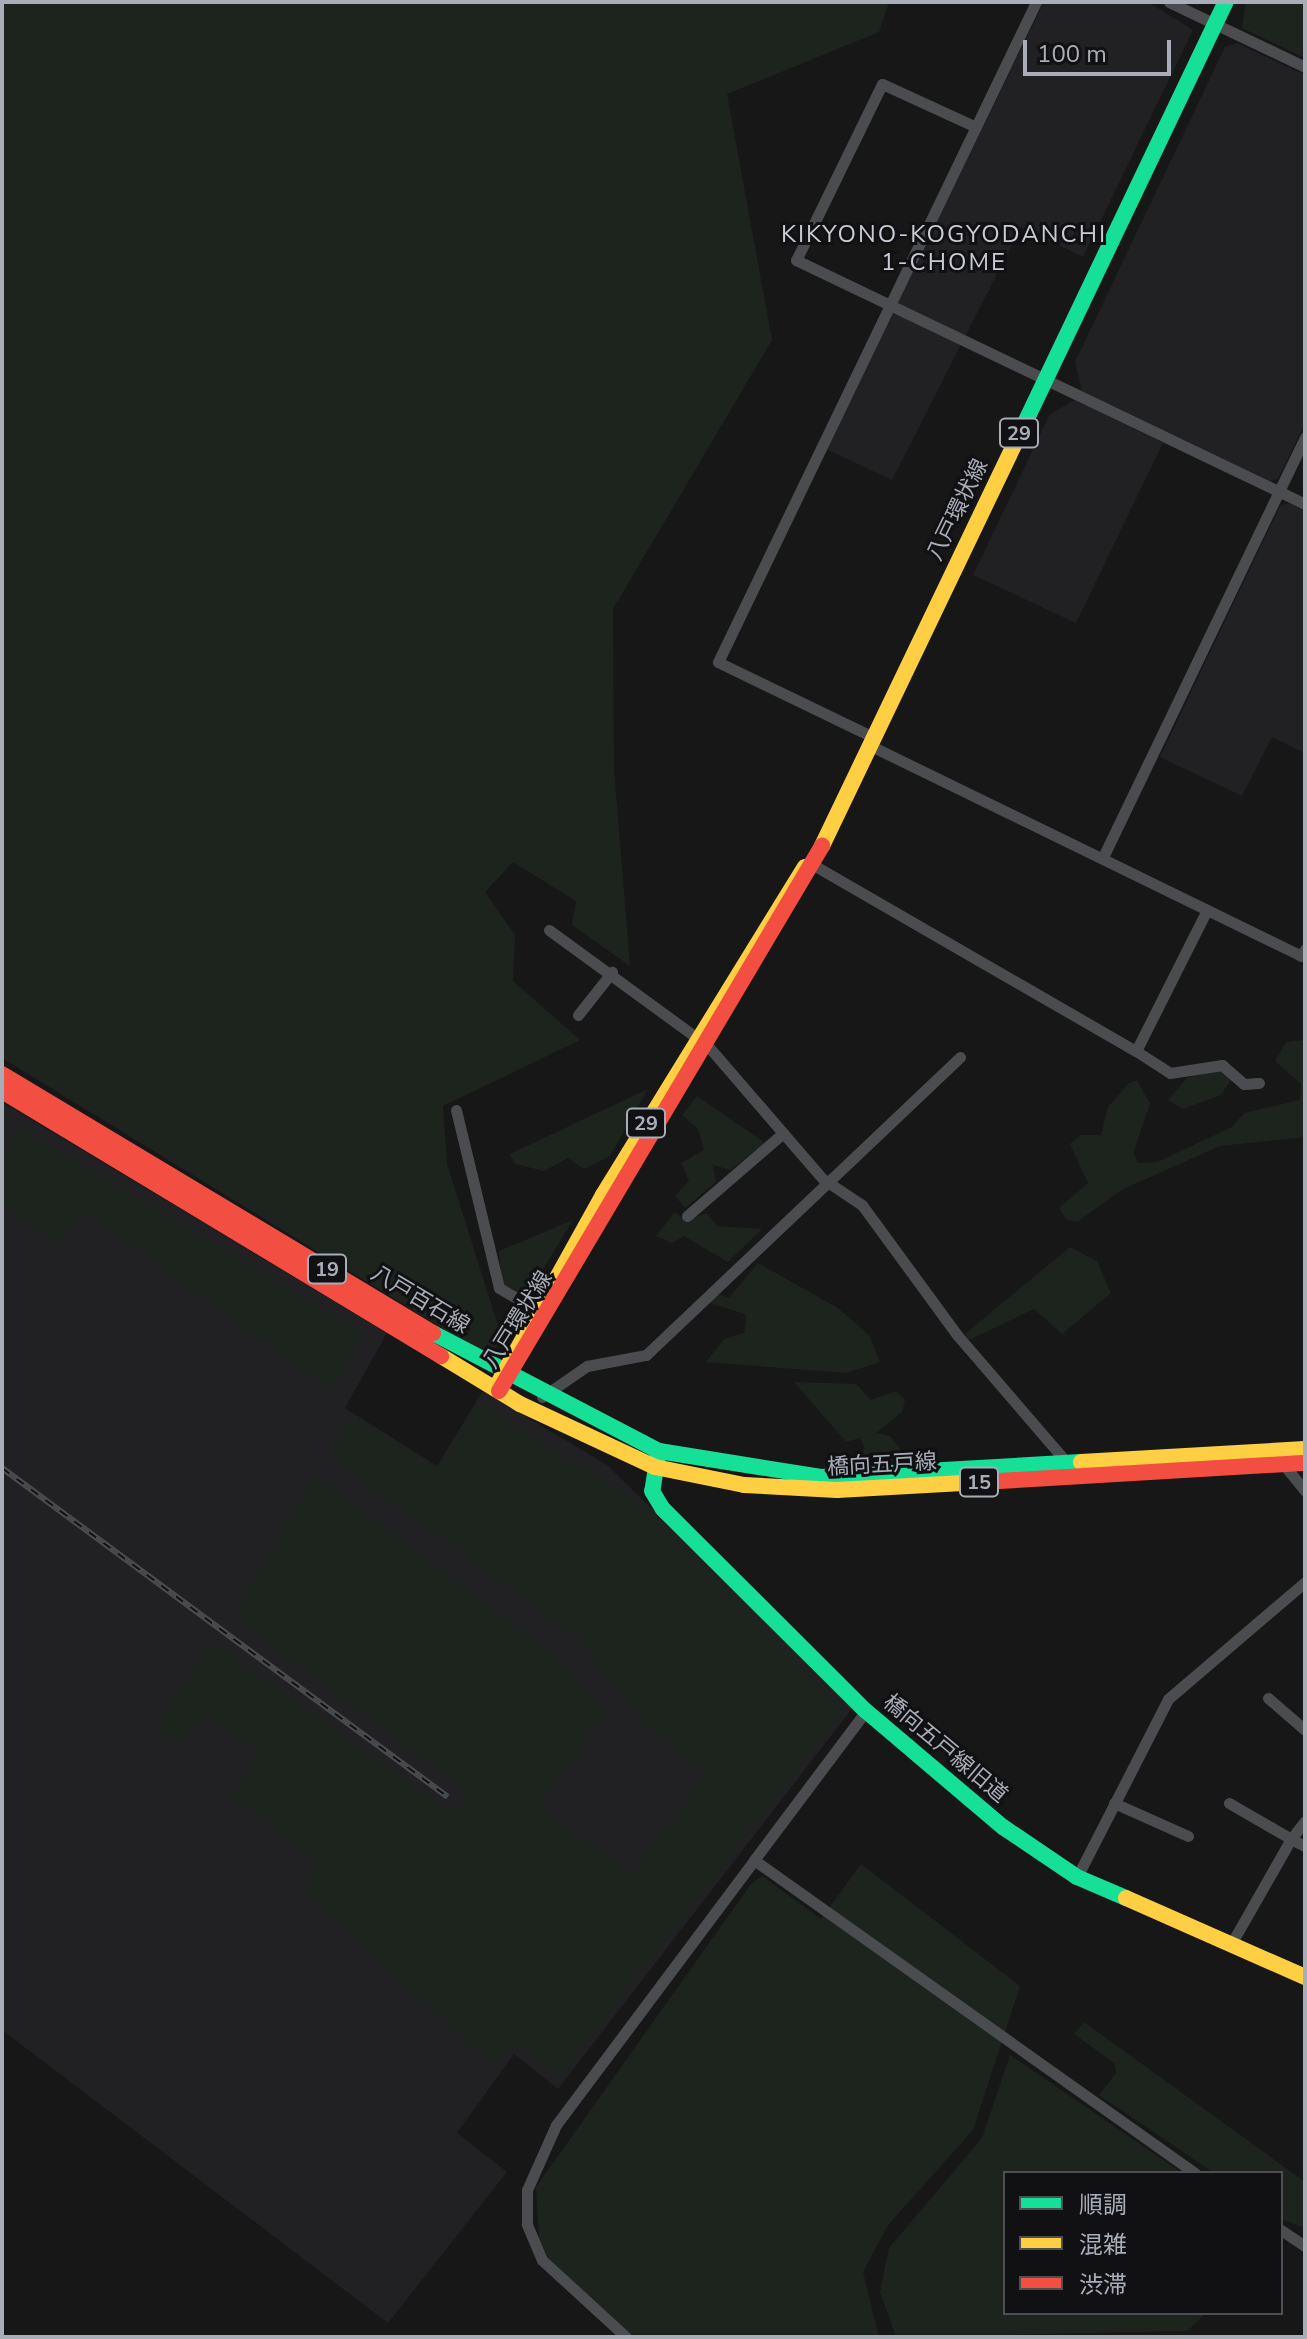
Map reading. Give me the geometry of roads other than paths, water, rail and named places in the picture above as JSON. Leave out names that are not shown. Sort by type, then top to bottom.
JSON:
[{"type":"main road","name":"八戸環状線","points":[[503,1381],[704,1042],[787,886],[809,863],[871,741],[1226,2]]},
{"type":"main road","name":"八戸環状線","points":[[503,1381],[537,1310],[704,1042]]},
{"type":"main road","name":"八戸百石線","points":[[2,1074],[503,1381],[542,1397],[657,1459]]},
{"type":"main road","name":"八戸百石線","points":[[2,1091],[503,1381],[657,1459]]},
{"type":"main road","name":"橋向五戸線","points":[[1278,1458],[1305,1449]]},
{"type":"main road","name":"橋向五戸線","points":[[657,1459],[807,1490],[1073,1469],[1278,1458],[1305,1463]]},
{"type":"main road","name":"橋向五戸線旧道","points":[[657,1459],[652,1491],[663,1509],[866,1711],[1003,1827],[1077,1877],[1305,1977]]},
{"type":"street","points":[[1036,2],[718,662],[1207,910],[1304,955]]},
{"type":"street","points":[[1169,2],[1305,67]]},
{"type":"street","points":[[976,127],[882,84],[796,260],[1305,504]]},
{"type":"street","points":[[1103,857],[1305,437]]},
{"type":"street","points":[[809,863],[1170,1073],[1222,1065],[1244,1084],[1259,1083]]},
{"type":"street","points":[[1136,1051],[1207,910]]},
{"type":"street","points":[[549,930],[612,972],[704,1042],[823,1179],[862,1205],[958,1336],[1073,1469]]},
{"type":"street","points":[[578,1015],[612,972]]},
{"type":"street","points":[[542,1397],[587,1366],[646,1355],[823,1179],[960,1057]]},
{"type":"street","points":[[456,1110],[499,1288],[537,1310]]},
{"type":"street","points":[[687,1216],[783,1133]]},
{"type":"street","points":[[1278,1458],[1305,1491]]},
{"type":"street","points":[[1077,1877],[1168,1699],[1305,1582]]},
{"type":"street","points":[[1268,1698],[1305,1730]]},
{"type":"street","points":[[626,2337],[542,2260],[527,2224],[527,2190],[556,2125],[866,1711]]},
{"type":"street","points":[[1114,1803],[1188,1836]]},
{"type":"street","points":[[1229,1803],[1305,1846]]},
{"type":"street","points":[[1231,1944],[1291,1839],[1305,1821]]},
{"type":"street","points":[[754,1860],[1192,2171]]},
{"type":"street","points":[[1283,2231],[1305,2246]]},
{"type":"railway","points":[[2,1468],[448,1797]]},
{"type":"district","name":"KIKYONO-KOGYODANCHI 1-CHOME","points":[[944,249]]}]
